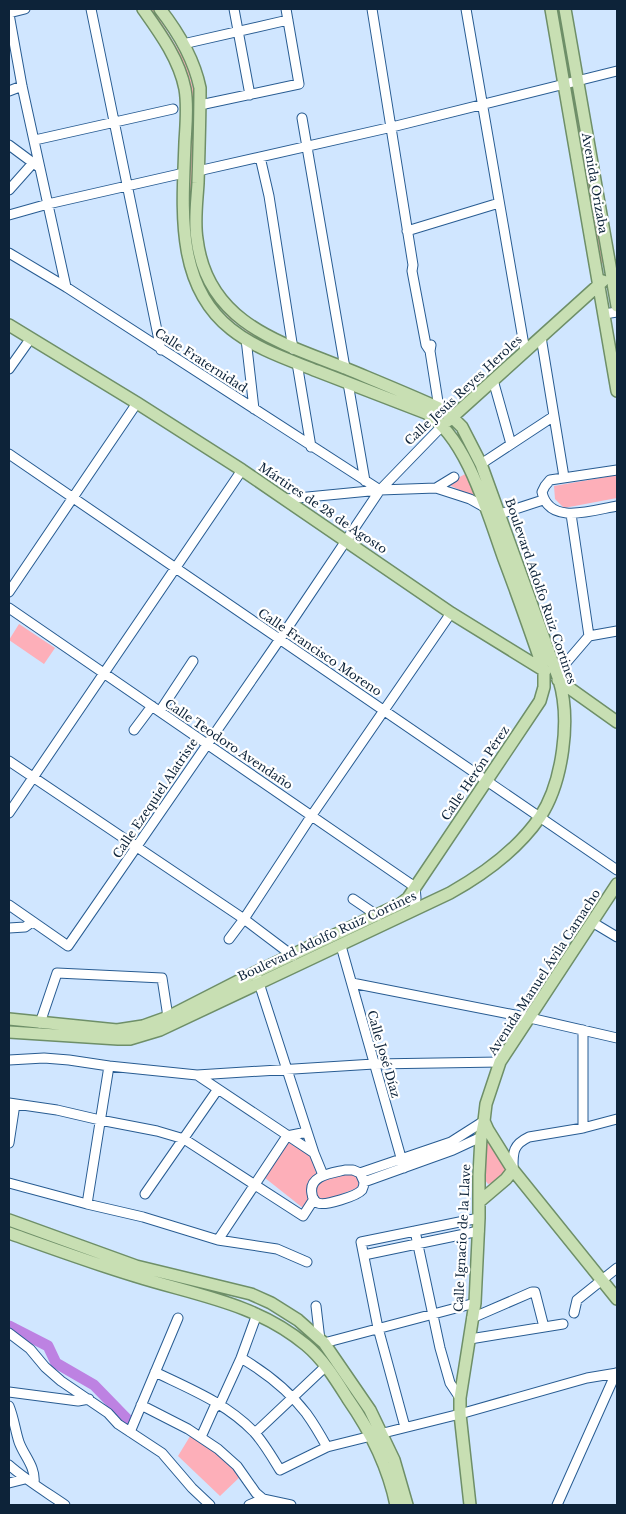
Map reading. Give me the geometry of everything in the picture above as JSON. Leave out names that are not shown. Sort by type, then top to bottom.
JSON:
[{"type":"main road","name":"Boulevard Adolfo Ruiz Cortines","points":[[143,9],[169,48],[182,78],[186,105],[185,242],[188,260],[195,280],[215,314],[230,329],[246,340],[297,363],[426,413],[443,425],[459,448],[486,508],[544,671]]},
{"type":"main road","name":"Boulevard Adolfo Ruiz Cortines","points":[[9,1032],[117,1030],[143,1026],[341,946],[464,885],[493,865],[523,837],[540,817],[554,786],[564,744],[564,696],[559,680],[481,464],[462,427],[439,408],[345,368],[293,349],[267,336],[250,326],[222,302],[213,289],[206,274],[196,240],[200,88],[197,73],[183,44],[160,9]]},
{"type":"main road","name":"Avenida Orizaba","points":[[551,9],[598,285],[615,365],[617,391]]},
{"type":"main road","name":"Avenida Orizaba","points":[[565,9],[614,270],[617,306]]},
{"type":"main road","name":"Calle Jesús Reyes Heroles","points":[[443,425],[614,270]]},
{"type":"main road","name":"Mártires de 28 de Agosto","points":[[9,325],[137,403],[287,499],[451,613],[559,680],[617,722]]},
{"type":"main road","name":"Calle Herón Pérez","points":[[416,887],[540,701],[544,687],[544,671]]},
{"type":"main road","name":"Avenida Manuel Ávila Camacho","points":[[484,1121],[486,1104],[500,1062],[617,884]]},
{"type":"main road","name":"Boulevard Adolfo Ruiz Cortines","points":[[9,1020],[40,1023],[56,1030],[118,1039],[145,1035],[160,1030],[258,978],[293,956],[400,904],[408,898],[416,887]]},
{"type":"main road","name":"Calle Ignacio de la Llave","points":[[470,1505],[460,1398],[475,1303],[479,1231],[479,1174],[484,1121]]},
{"type":"main road","points":[[484,1121],[513,1170],[617,1299]]},
{"type":"main road","points":[[479,1202],[513,1170]]},
{"type":"main road","points":[[479,1174],[485,1184],[496,1187]]},
{"type":"main road","points":[[9,1220],[136,1266],[251,1294],[271,1303],[298,1320],[322,1341],[370,1410],[396,1505]]},
{"type":"main road","points":[[33,1242],[37,1229]]},
{"type":"main road","points":[[9,1233],[134,1276],[217,1298],[257,1314],[280,1326],[307,1346],[326,1366],[360,1415],[376,1434],[394,1460],[407,1505]]},
{"type":"street","points":[[25,9],[9,14],[22,86],[35,140],[37,166],[48,204],[66,288]]},
{"type":"street","points":[[91,9],[161,350]]},
{"type":"street","points":[[234,9],[250,95]]},
{"type":"street","points":[[200,105],[299,84],[286,9]]},
{"type":"street","points":[[372,9],[392,126],[413,265],[412,271],[426,346],[430,351],[439,408]]},
{"type":"street","points":[[466,9],[525,351]]},
{"type":"street","points":[[183,44],[288,20]]},
{"type":"street","points":[[198,170],[392,126],[617,71]]},
{"type":"street","points":[[9,91],[22,86]]},
{"type":"street","points":[[35,140],[173,109]]},
{"type":"street","points":[[302,118],[345,368]]},
{"type":"street","points":[[9,145],[37,166]]},
{"type":"street","points":[[260,157],[269,196],[293,349]]},
{"type":"street","points":[[9,190],[37,166]]},
{"type":"street","points":[[9,215],[48,204],[184,174]]},
{"type":"street","points":[[407,231],[499,203]]},
{"type":"street","name":"Calle Fraternidad","points":[[9,254],[66,288],[380,490]]},
{"type":"street","points":[[604,314],[617,312]]},
{"type":"street","points":[[541,337],[564,477]]},
{"type":"street","points":[[9,369],[31,338]]},
{"type":"street","points":[[246,340],[254,409]]},
{"type":"street","points":[[297,363],[311,447]]},
{"type":"street","points":[[493,380],[512,444]]},
{"type":"street","points":[[348,382],[366,481]]},
{"type":"street","points":[[9,592],[137,403]]},
{"type":"street","points":[[481,464],[554,416]]},
{"type":"street","name":"Calle Jesús Reyes Heroles","points":[[346,540],[380,490],[443,425]]},
{"type":"street","name":"Calle Francisco Moreno","points":[[9,454],[617,870]]},
{"type":"street","points":[[9,813],[242,470]]},
{"type":"street","points":[[617,470],[550,480],[542,492],[543,500],[550,509],[570,514],[617,506]]},
{"type":"street","points":[[436,488],[454,477]]},
{"type":"street","points":[[287,499],[380,490],[436,488],[470,499],[486,508]]},
{"type":"street","points":[[500,514],[543,500]]},
{"type":"street","points":[[570,514],[589,636]]},
{"type":"street","name":"Calle Ezequiel Alatriste","points":[[32,922],[68,946],[346,540]]},
{"type":"street","name":"Calle Teodoro Avendaño","points":[[9,608],[416,887]]},
{"type":"street","points":[[229,939],[383,710],[451,613]]},
{"type":"street","points":[[559,680],[565,664],[589,636],[617,631]]},
{"type":"street","points":[[134,730],[156,709],[193,661]]},
{"type":"street","points":[[9,761],[244,919],[293,956]]},
{"type":"street","points":[[414,910],[416,887]]},
{"type":"street","points":[[353,899],[378,916]]},
{"type":"street","points":[[9,905],[32,922],[25,927],[9,928]]},
{"type":"street","points":[[592,922],[617,938]]},
{"type":"street","name":"Calle José Díaz","points":[[341,946],[403,1164]]},
{"type":"street","points":[[40,1023],[57,973],[162,978],[168,1017]]},
{"type":"street","points":[[258,978],[286,1069],[323,1175]]},
{"type":"street","points":[[352,983],[530,1018],[617,1038]]},
{"type":"street","points":[[583,1030],[583,1128]]},
{"type":"street","points":[[9,1060],[60,1059],[197,1075],[374,1064],[500,1062]]},
{"type":"street","points":[[87,1204],[109,1066]]},
{"type":"street","points":[[197,1075],[314,1153]]},
{"type":"street","points":[[145,1194],[218,1090]]},
{"type":"street","points":[[9,1143],[12,1103],[57,1110],[157,1131],[184,1139],[303,1216],[314,1199]]},
{"type":"street","points":[[513,1170],[516,1145],[522,1140],[617,1119]]},
{"type":"street","points":[[364,1182],[451,1142],[484,1121]]},
{"type":"street","points":[[218,1240],[287,1136],[307,1132]]},
{"type":"street","points":[[360,1173],[364,1182],[361,1190],[352,1196],[325,1204],[318,1203],[314,1199],[312,1195],[313,1186],[316,1179],[323,1175],[346,1170],[360,1173],[403,1164],[453,1150],[481,1137]]},
{"type":"street","points":[[9,1183],[143,1217],[218,1240],[277,1249],[307,1262]]},
{"type":"street","points":[[405,1427],[378,1328],[361,1242],[479,1218]]},
{"type":"street","points":[[443,1226],[445,1238]]},
{"type":"street","points":[[415,1231],[450,1383],[460,1398]]},
{"type":"street","points":[[364,1255],[479,1231]]},
{"type":"street","points":[[574,1313],[577,1300],[617,1268]]},
{"type":"street","points":[[472,1318],[535,1292],[544,1327]]},
{"type":"street","points":[[316,1306],[322,1341],[475,1303]]},
{"type":"street","points":[[201,1438],[214,1408],[220,1404],[241,1358],[257,1314]]},
{"type":"street","points":[[131,1430],[178,1318]]},
{"type":"street","points":[[470,1339],[563,1324]]},
{"type":"street","points":[[9,1333],[30,1348],[44,1367],[61,1381],[108,1413],[118,1424],[131,1430],[162,1453],[192,1488],[210,1505]]},
{"type":"street","points":[[241,1358],[272,1379],[293,1398],[307,1414],[327,1447]]},
{"type":"street","points":[[255,1433],[326,1366]]},
{"type":"street","points":[[155,1372],[220,1404],[238,1417],[255,1433],[280,1470],[327,1447],[460,1414],[587,1378],[617,1373]]},
{"type":"street","points":[[557,1505],[617,1373]]},
{"type":"street","points":[[9,1392],[78,1401],[89,1399]]},
{"type":"street","points":[[141,1405],[201,1438],[237,1466],[256,1493],[263,1499],[291,1505]]},
{"type":"street","points":[[9,1406],[20,1444],[35,1476],[34,1483]]},
{"type":"street","points":[[9,1465],[25,1479],[34,1483],[65,1505]]},
{"type":"street","points":[[9,1492],[9,1483],[25,1479]]},
{"type":"street","points":[[250,1505],[263,1499]]},
{"type":"shaded area","points":[[147,9],[153,9],[186,62],[194,92],[192,228],[231,316],[408,398],[294,354],[250,334],[229,318],[207,293],[192,259],[187,228],[191,107]]},
{"type":"shaded area","points":[[575,86],[607,262],[599,264],[567,87]]},
{"type":"shaded area","points":[[418,403],[444,415],[441,418]]},
{"type":"shaded area","points":[[467,473],[476,498],[447,484]]},
{"type":"shaded area","points":[[617,475],[617,498],[564,508],[555,499],[554,486]]},
{"type":"shaded area","points":[[19,624],[55,648],[44,664],[9,640]]},
{"type":"shaded area","points":[[487,1136],[509,1166],[500,1178],[488,1184],[482,1176],[485,1137]]},
{"type":"shaded area","points":[[286,1141],[311,1156],[317,1176],[310,1197],[303,1208],[265,1178]]},
{"type":"shaded area","points":[[348,1173],[354,1173],[360,1180],[357,1188],[321,1202],[314,1194],[317,1183]]},
{"type":"shaded area","points":[[192,1433],[242,1475],[220,1496],[178,1456]]},
{"type":"waterway","points":[[9,1326],[48,1346],[56,1363],[94,1385],[128,1420]]}]
